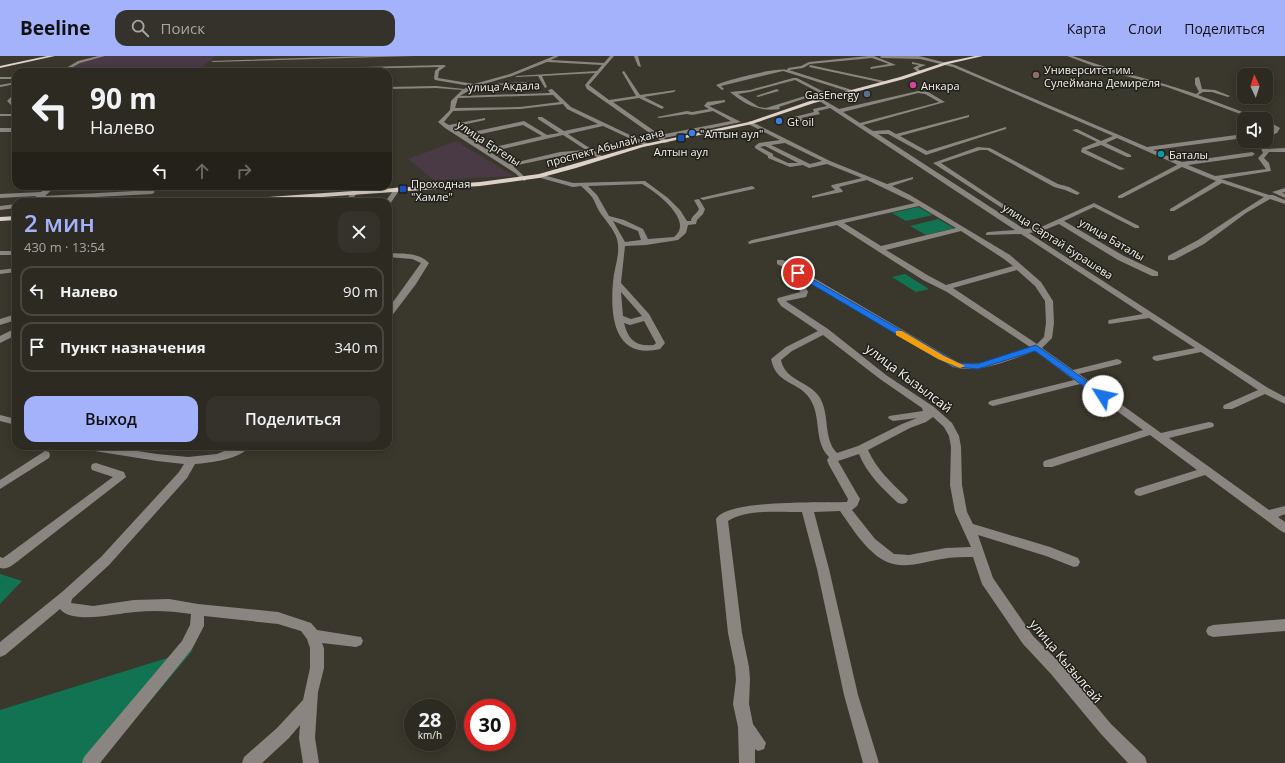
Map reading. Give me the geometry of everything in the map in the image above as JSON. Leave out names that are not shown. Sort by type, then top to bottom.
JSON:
[{"type":"main road","points":[[0,67],[53,56]]},
{"type":"main road","name":"проспект Абылай хана","points":[[392,189],[480,184],[539,176],[648,145],[748,124],[820,99],[947,63],[981,56]]},
{"type":"main road","name":"проспект Абылай хана","points":[[278,198],[383,190]]},
{"type":"main road","points":[[0,219],[12,218]]},
{"type":"street","points":[[68,68],[86,59],[102,56]]},
{"type":"street","points":[[204,68],[220,56]]},
{"type":"street","points":[[213,61],[413,56]]},
{"type":"street","points":[[457,96],[472,86],[506,76],[557,56]]},
{"type":"street","points":[[612,56],[587,85],[594,93],[666,142]]},
{"type":"street","points":[[636,56],[640,66]]},
{"type":"street","points":[[1063,56],[1171,90],[1237,115]]},
{"type":"street","points":[[1069,56],[1188,93],[1240,112]]},
{"type":"street","points":[[789,110],[758,108],[722,87],[766,73],[802,67],[809,63],[856,57],[918,57],[926,60],[947,63],[1221,182],[1271,196],[1285,202]]},
{"type":"street","points":[[872,57],[891,64],[898,63]]},
{"type":"street","points":[[845,59],[854,62],[880,60]]},
{"type":"street","points":[[916,63],[926,60]]},
{"type":"street","points":[[546,61],[605,64]]},
{"type":"street","points":[[905,63],[924,65],[915,68],[919,72]]},
{"type":"street","points":[[871,68],[894,65],[891,64]]},
{"type":"street","points":[[336,68],[438,65],[444,67],[437,71],[437,79],[472,86]]},
{"type":"street","points":[[805,65],[884,82]]},
{"type":"street","points":[[789,69],[834,72],[853,75]]},
{"type":"street","points":[[506,76],[503,74],[507,70]]},
{"type":"street","points":[[807,70],[833,76],[866,78]]},
{"type":"street","points":[[827,70],[834,72]]},
{"type":"street","points":[[776,71],[790,71],[831,86],[850,91]]},
{"type":"street","points":[[506,76],[599,72]]},
{"type":"street","points":[[624,72],[639,96],[662,108]]},
{"type":"street","points":[[766,73],[793,85],[787,87]]},
{"type":"street","points":[[538,75],[549,90],[569,108],[648,145]]},
{"type":"street","points":[[1127,77],[1142,79]]},
{"type":"street","points":[[1171,90],[1200,94],[1196,81],[1197,78]]},
{"type":"street","points":[[734,93],[749,92],[784,81],[796,79],[822,92],[771,108]]},
{"type":"street","points":[[415,88],[418,80]]},
{"type":"street","points":[[480,84],[526,83]]},
{"type":"street","points":[[1,90],[12,85]]},
{"type":"street","points":[[747,85],[740,88],[763,99]]},
{"type":"street","points":[[392,86],[466,89]]},
{"type":"street","points":[[758,96],[781,89]]},
{"type":"street","points":[[1,90],[12,90]]},
{"type":"street","name":"улица Акдала","points":[[457,96],[549,90]]},
{"type":"street","points":[[1199,90],[1213,91],[1228,96]]},
{"type":"street","points":[[607,102],[674,91]]},
{"type":"street","points":[[839,111],[911,94],[926,93],[942,102],[860,124]]},
{"type":"street","name":"улица Ергелы","points":[[457,96],[452,106],[452,110],[442,119],[441,122],[524,179]]},
{"type":"street","name":"улица Сартай Бурашева","points":[[820,99],[1265,390],[1285,401]]},
{"type":"street","points":[[723,101],[708,104],[706,106],[737,121],[748,124],[787,141],[828,162],[870,178],[908,196],[919,204],[975,236],[1020,267],[1038,284],[1049,301],[1050,323],[1048,338],[1036,348]]},
{"type":"street","points":[[452,110],[520,108],[563,103]]},
{"type":"street","points":[[810,126],[796,117],[818,112],[815,110],[831,106]]},
{"type":"street","points":[[659,117],[687,112],[692,114],[713,110]]},
{"type":"street","points":[[447,116],[496,113]]},
{"type":"street","points":[[0,115],[12,115]]},
{"type":"street","points":[[895,136],[966,116]]},
{"type":"street","points":[[540,118],[602,158]]},
{"type":"street","points":[[447,127],[483,119]]},
{"type":"street","points":[[660,137],[737,121]]},
{"type":"street","points":[[462,136],[524,123],[546,136]]},
{"type":"street","points":[[485,151],[603,124]]},
{"type":"street","points":[[1273,124],[1282,124]]},
{"type":"street","points":[[1273,125],[1277,128],[1273,133]]},
{"type":"street","points":[[872,133],[885,132],[926,153],[1004,128]]},
{"type":"street","points":[[0,130],[12,130]]},
{"type":"street","points":[[692,130],[700,134]]},
{"type":"street","points":[[1075,130],[1129,156]]},
{"type":"street","points":[[1116,137],[1101,142],[1083,151],[1122,169]]},
{"type":"street","points":[[1146,149],[1237,137]]},
{"type":"street","points":[[787,141],[757,147],[771,155],[770,157],[785,165],[797,166],[803,163]]},
{"type":"street","points":[[766,144],[781,153],[812,166],[828,162]]},
{"type":"street","points":[[918,162],[931,162],[980,148],[988,148],[1056,186],[1067,188],[1077,193]]},
{"type":"street","points":[[1266,151],[1285,150]]},
{"type":"street","points":[[507,166],[560,154],[592,151]]},
{"type":"street","points":[[1212,178],[1269,170],[1266,163],[1260,158],[1266,153],[1266,151]]},
{"type":"street","points":[[771,155],[781,153]]},
{"type":"street","points":[[1120,197],[1180,164],[1252,154]]},
{"type":"street","points":[[931,162],[1024,220]]},
{"type":"street","points":[[539,176],[567,184],[583,186],[643,182],[673,207],[684,220],[684,231],[681,236],[676,239],[646,243],[621,244]]},
{"type":"street","points":[[814,197],[840,191],[834,186],[870,178]]},
{"type":"street","points":[[887,186],[911,178]]},
{"type":"street","points":[[1172,210],[1221,182]]},
{"type":"street","points":[[583,186],[596,198],[603,212],[609,218],[620,237],[622,250],[617,283],[616,299],[622,328],[629,344],[644,349],[657,347],[661,343],[643,311],[617,283]]},
{"type":"street","points":[[684,223],[694,223],[694,219],[701,213],[702,209],[700,199],[752,188]]},
{"type":"street","points":[[391,198],[397,189]]},
{"type":"street","points":[[38,198],[49,190]]},
{"type":"street","points":[[1285,190],[1275,192],[1285,196]]},
{"type":"street","points":[[0,196],[38,198],[152,192]]},
{"type":"street","points":[[350,198],[355,192]]},
{"type":"street","points":[[301,198],[305,196]]},
{"type":"street","points":[[1171,258],[1201,242],[1271,196]]},
{"type":"street","points":[[752,242],[919,204]]},
{"type":"street","points":[[988,234],[1040,230],[1094,205],[1137,227]]},
{"type":"street","points":[[0,208],[12,206]]},
{"type":"street","points":[[609,218],[641,230],[646,243]]},
{"type":"street","name":"улица Баталы","points":[[1059,220],[1121,258],[1155,274]]},
{"type":"street","points":[[838,222],[945,288],[1036,348],[1285,528]]},
{"type":"street","points":[[880,249],[962,229]]},
{"type":"street","points":[[0,253],[12,252]]},
{"type":"street","points":[[392,255],[415,258],[425,263],[392,310]]},
{"type":"street","name":"улица Кызылсай","points":[[1036,348],[978,366],[956,365],[780,262],[801,286],[804,292],[803,295],[798,297],[781,300],[789,308],[825,331],[883,377],[948,425],[954,436],[956,447],[956,486],[960,512],[976,543],[973,552],[986,580],[1028,640],[1056,669],[1106,729],[1139,763]]},
{"type":"street","points":[[945,288],[1020,267]]},
{"type":"street","points":[[0,272],[12,270]]},
{"type":"street","points":[[1112,322],[1152,315]]},
{"type":"street","points":[[620,318],[630,322],[646,318]]},
{"type":"street","points":[[0,322],[12,319]]},
{"type":"street","points":[[825,331],[789,349],[782,356],[776,359],[776,363],[779,371],[785,378],[808,391],[818,403],[821,413],[824,437],[830,453],[835,457]]},
{"type":"street","points":[[0,340],[12,334]]},
{"type":"street","points":[[807,350],[810,339]]},
{"type":"street","points":[[1157,358],[1203,349]]},
{"type":"street","points":[[1071,373],[1117,362]]},
{"type":"street","points":[[993,404],[1082,381]]},
{"type":"street","points":[[1228,407],[1265,390]]},
{"type":"street","points":[[747,763],[746,727],[741,704],[742,667],[735,633],[722,519],[724,515],[747,510],[850,506],[854,499],[832,460],[835,457],[862,449],[906,426],[922,420],[928,416],[928,410],[893,418]]},
{"type":"street","points":[[0,418],[12,421]]},
{"type":"street","points":[[0,425],[12,423]]},
{"type":"street","points":[[1048,464],[1156,434],[1209,425]]},
{"type":"street","points":[[862,449],[868,463],[877,476],[902,500]]},
{"type":"street","points":[[109,450],[183,461],[210,459],[236,450]]},
{"type":"street","points":[[0,485],[45,455]]},
{"type":"street","points":[[0,651],[67,596],[104,561],[157,502],[183,476],[191,461]]},
{"type":"street","points":[[0,562],[4,564],[14,558],[120,477],[120,475],[96,468]]},
{"type":"street","points":[[1140,492],[1206,471]]},
{"type":"street","points":[[842,506],[866,537],[884,554],[891,558],[913,559],[973,552]]},
{"type":"street","points":[[807,507],[811,528],[825,577],[851,695],[871,763]]},
{"type":"street","points":[[1268,515],[1285,510]]},
{"type":"street","points":[[967,527],[1050,552],[1074,562]]},
{"type":"street","points":[[67,596],[64,604],[68,609],[93,612],[134,606],[169,605],[198,610],[278,618],[306,627],[313,636],[317,648],[316,668],[310,703],[307,738],[311,763]]},
{"type":"street","points":[[90,763],[187,645],[197,626],[198,610]]},
{"type":"street","points":[[1213,631],[1285,625]]},
{"type":"street","points":[[313,636],[356,641]]},
{"type":"street","points":[[250,763],[283,733],[310,703]]},
{"type":"street","points":[[746,727],[758,742]]},
{"type":"shaded area","points":[[105,56],[216,56],[201,68],[68,68],[76,63]]},
{"type":"shaded area","points":[[456,141],[514,176],[434,180],[408,159]]},
{"type":"green space","points":[[918,207],[933,215],[906,221],[892,213]]},
{"type":"green space","points":[[938,219],[954,228],[926,235],[910,226]]},
{"type":"green space","points":[[905,274],[929,289],[916,292],[892,277]]},
{"type":"green space","points":[[0,574],[22,581],[0,604]]},
{"type":"green space","points":[[193,650],[98,763],[0,763],[0,710]]},
{"type":"slow traffic","points":[[899,333],[941,358],[960,366]]},
{"type":"place","name":"Университет им. Сулеймана Демиреля","points":[[1036,75]]},
{"type":"place","name":"Анкара","points":[[913,85]]},
{"type":"place","name":"GasEnergy","points":[[867,94]]},
{"type":"place","name":"Gt oil","points":[[779,121]]},
{"type":"place","name":"\"Алтын аул\"","points":[[692,133]]},
{"type":"place","name":"Алтын аул","points":[[681,138]]},
{"type":"place","name":"Баталы","points":[[1161,154]]},
{"type":"place","name":"Проходная \"Хамле\"","points":[[403,189]]},
{"type":"route","points":[[798,273],[941,358],[956,365],[967,367],[986,365],[1036,348],[1103,396]]}]
